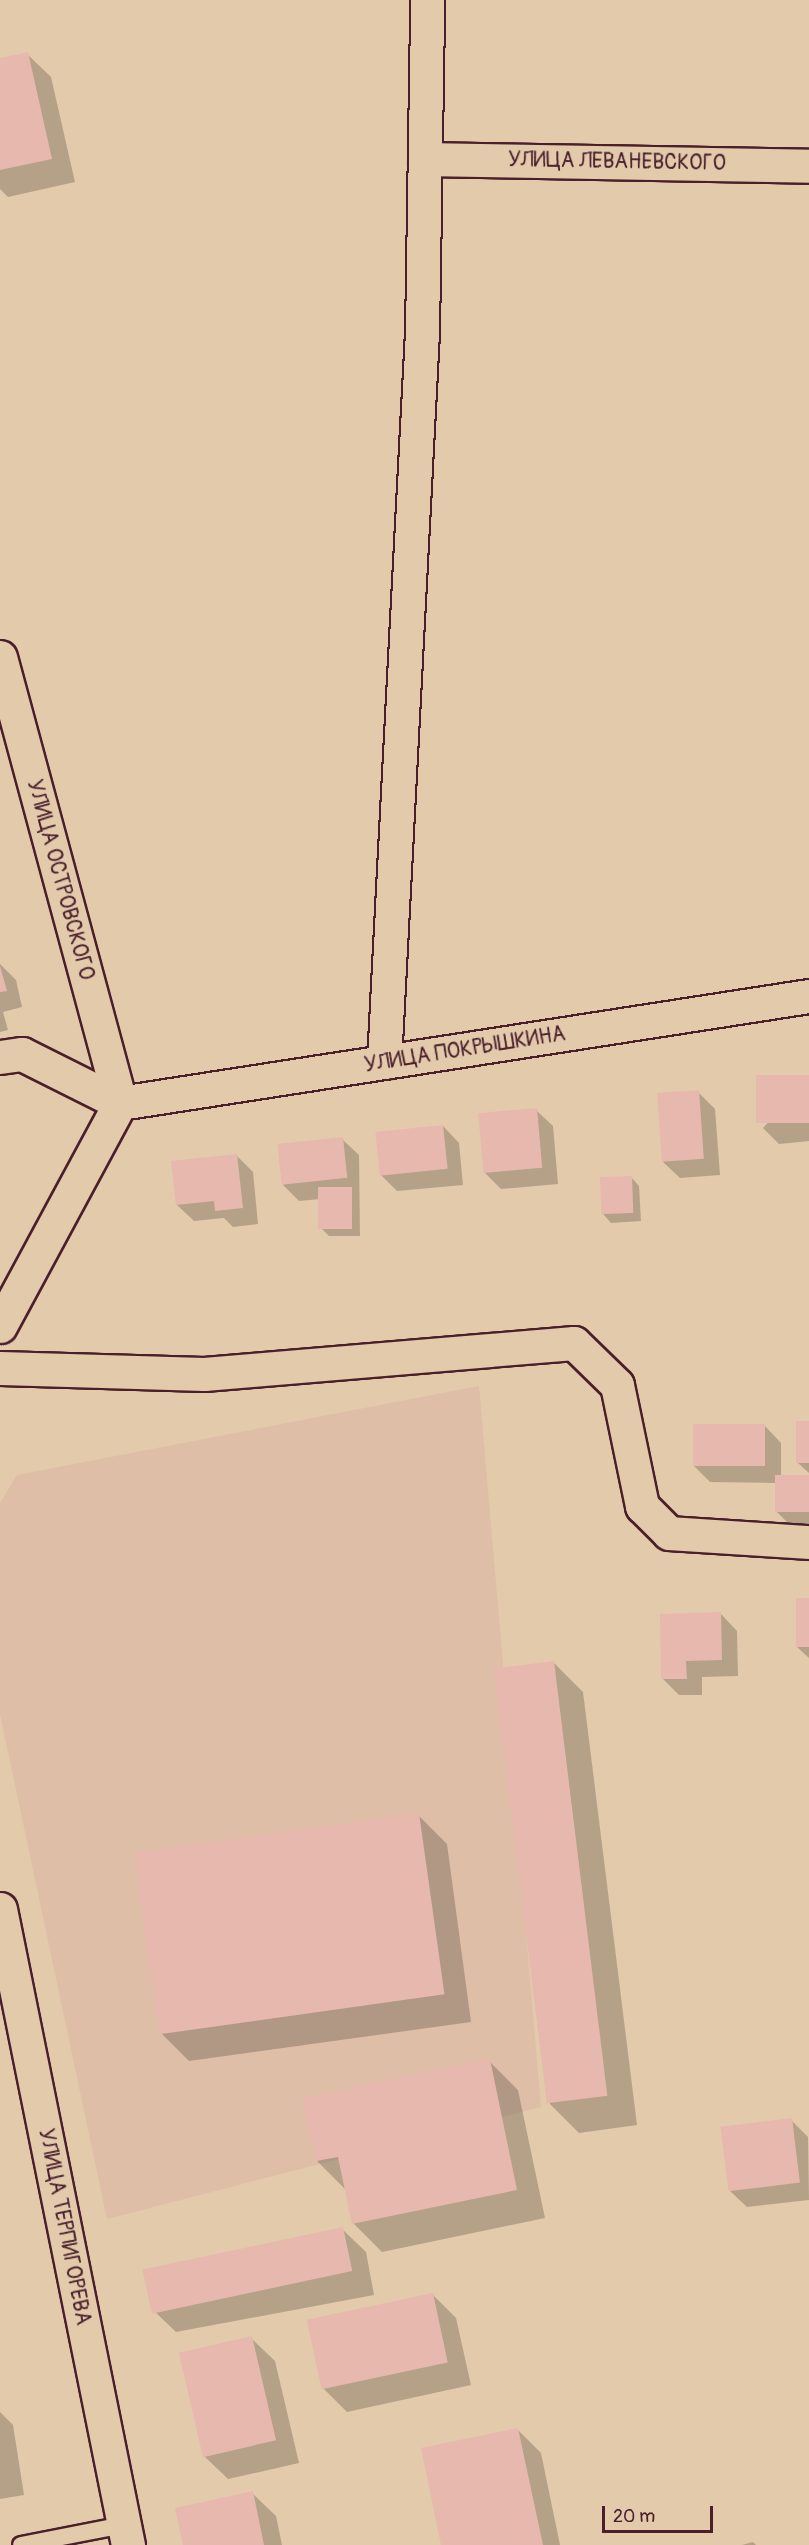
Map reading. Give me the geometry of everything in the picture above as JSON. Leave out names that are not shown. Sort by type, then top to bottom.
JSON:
[{"type":"street","points":[[384,1062],[422,333],[427,0]]},
{"type":"street","name":"УЛИЦА ЛЕВАНЕВСКОГО","points":[[425,159],[809,166]]},
{"type":"street","name":"УЛИЦА ОСТРОВСКОГО","points":[[0,657],[120,1103]]},
{"type":"street","name":"УЛИЦА ПОКРЫШКИНА","points":[[120,1103],[809,996]]},
{"type":"street","points":[[0,1057],[22,1054],[120,1103],[0,1326]]},
{"type":"street","points":[[0,1368],[204,1374],[574,1343],[617,1385],[642,1506],[669,1533],[809,1542]]},
{"type":"street","name":"УЛИЦА ТЕРПИГОРЕВА","points":[[0,1909],[126,2535]]},
{"type":"lane","points":[[21,2545],[126,2535]]},
{"type":"shaded area","points":[[479,1386],[541,2107],[107,2219],[0,1714],[0,1503],[17,1475]]},
{"type":"building","points":[[28,52],[52,159],[0,170],[0,58]]},
{"type":"building","points":[[0,966],[7,991],[0,992]]},
{"type":"building","points":[[756,1075],[809,1075],[809,1123],[756,1123]]},
{"type":"building","points":[[699,1090],[704,1159],[662,1162],[657,1093]]},
{"type":"building","points":[[537,1108],[542,1168],[483,1173],[478,1113]]},
{"type":"building","points":[[443,1125],[448,1169],[380,1176],[375,1132]]},
{"type":"building","points":[[343,1137],[347,1178],[282,1185],[277,1144]]},
{"type":"building","points":[[237,1154],[243,1208],[215,1211],[214,1201],[176,1205],[171,1161]]},
{"type":"building","points":[[632,1176],[633,1213],[601,1214],[600,1177]]},
{"type":"building","points":[[318,1187],[352,1187],[352,1229],[318,1229]]},
{"type":"building","points":[[796,1421],[809,1421],[809,1463],[796,1463]]},
{"type":"building","points":[[693,1424],[765,1424],[765,1466],[693,1466]]},
{"type":"building","points":[[775,1475],[809,1475],[809,1512],[775,1512]]},
{"type":"building","points":[[796,1598],[809,1598],[809,1647],[796,1647]]},
{"type":"building","points":[[721,1612],[722,1660],[686,1661],[687,1679],[661,1679],[660,1614]]},
{"type":"building","points":[[554,1661],[607,2096],[547,2103],[493,1668]]},
{"type":"building","points":[[419,1813],[444,1994],[159,2034],[134,1853]]},
{"type":"building","points":[[490,2059],[517,2190],[352,2224],[338,2157],[316,2161],[302,2098]]},
{"type":"building","points":[[792,2118],[800,2183],[728,2191],[721,2127]]},
{"type":"building","points":[[343,2227],[352,2271],[152,2314],[142,2270]]},
{"type":"building","points":[[433,2293],[448,2362],[322,2389],[307,2320]]},
{"type":"building","points":[[252,2336],[276,2440],[203,2457],[179,2353]]},
{"type":"building","points":[[518,2428],[543,2545],[441,2545],[421,2448]]},
{"type":"building","points":[[253,2491],[264,2545],[183,2545],[175,2508]]}]
